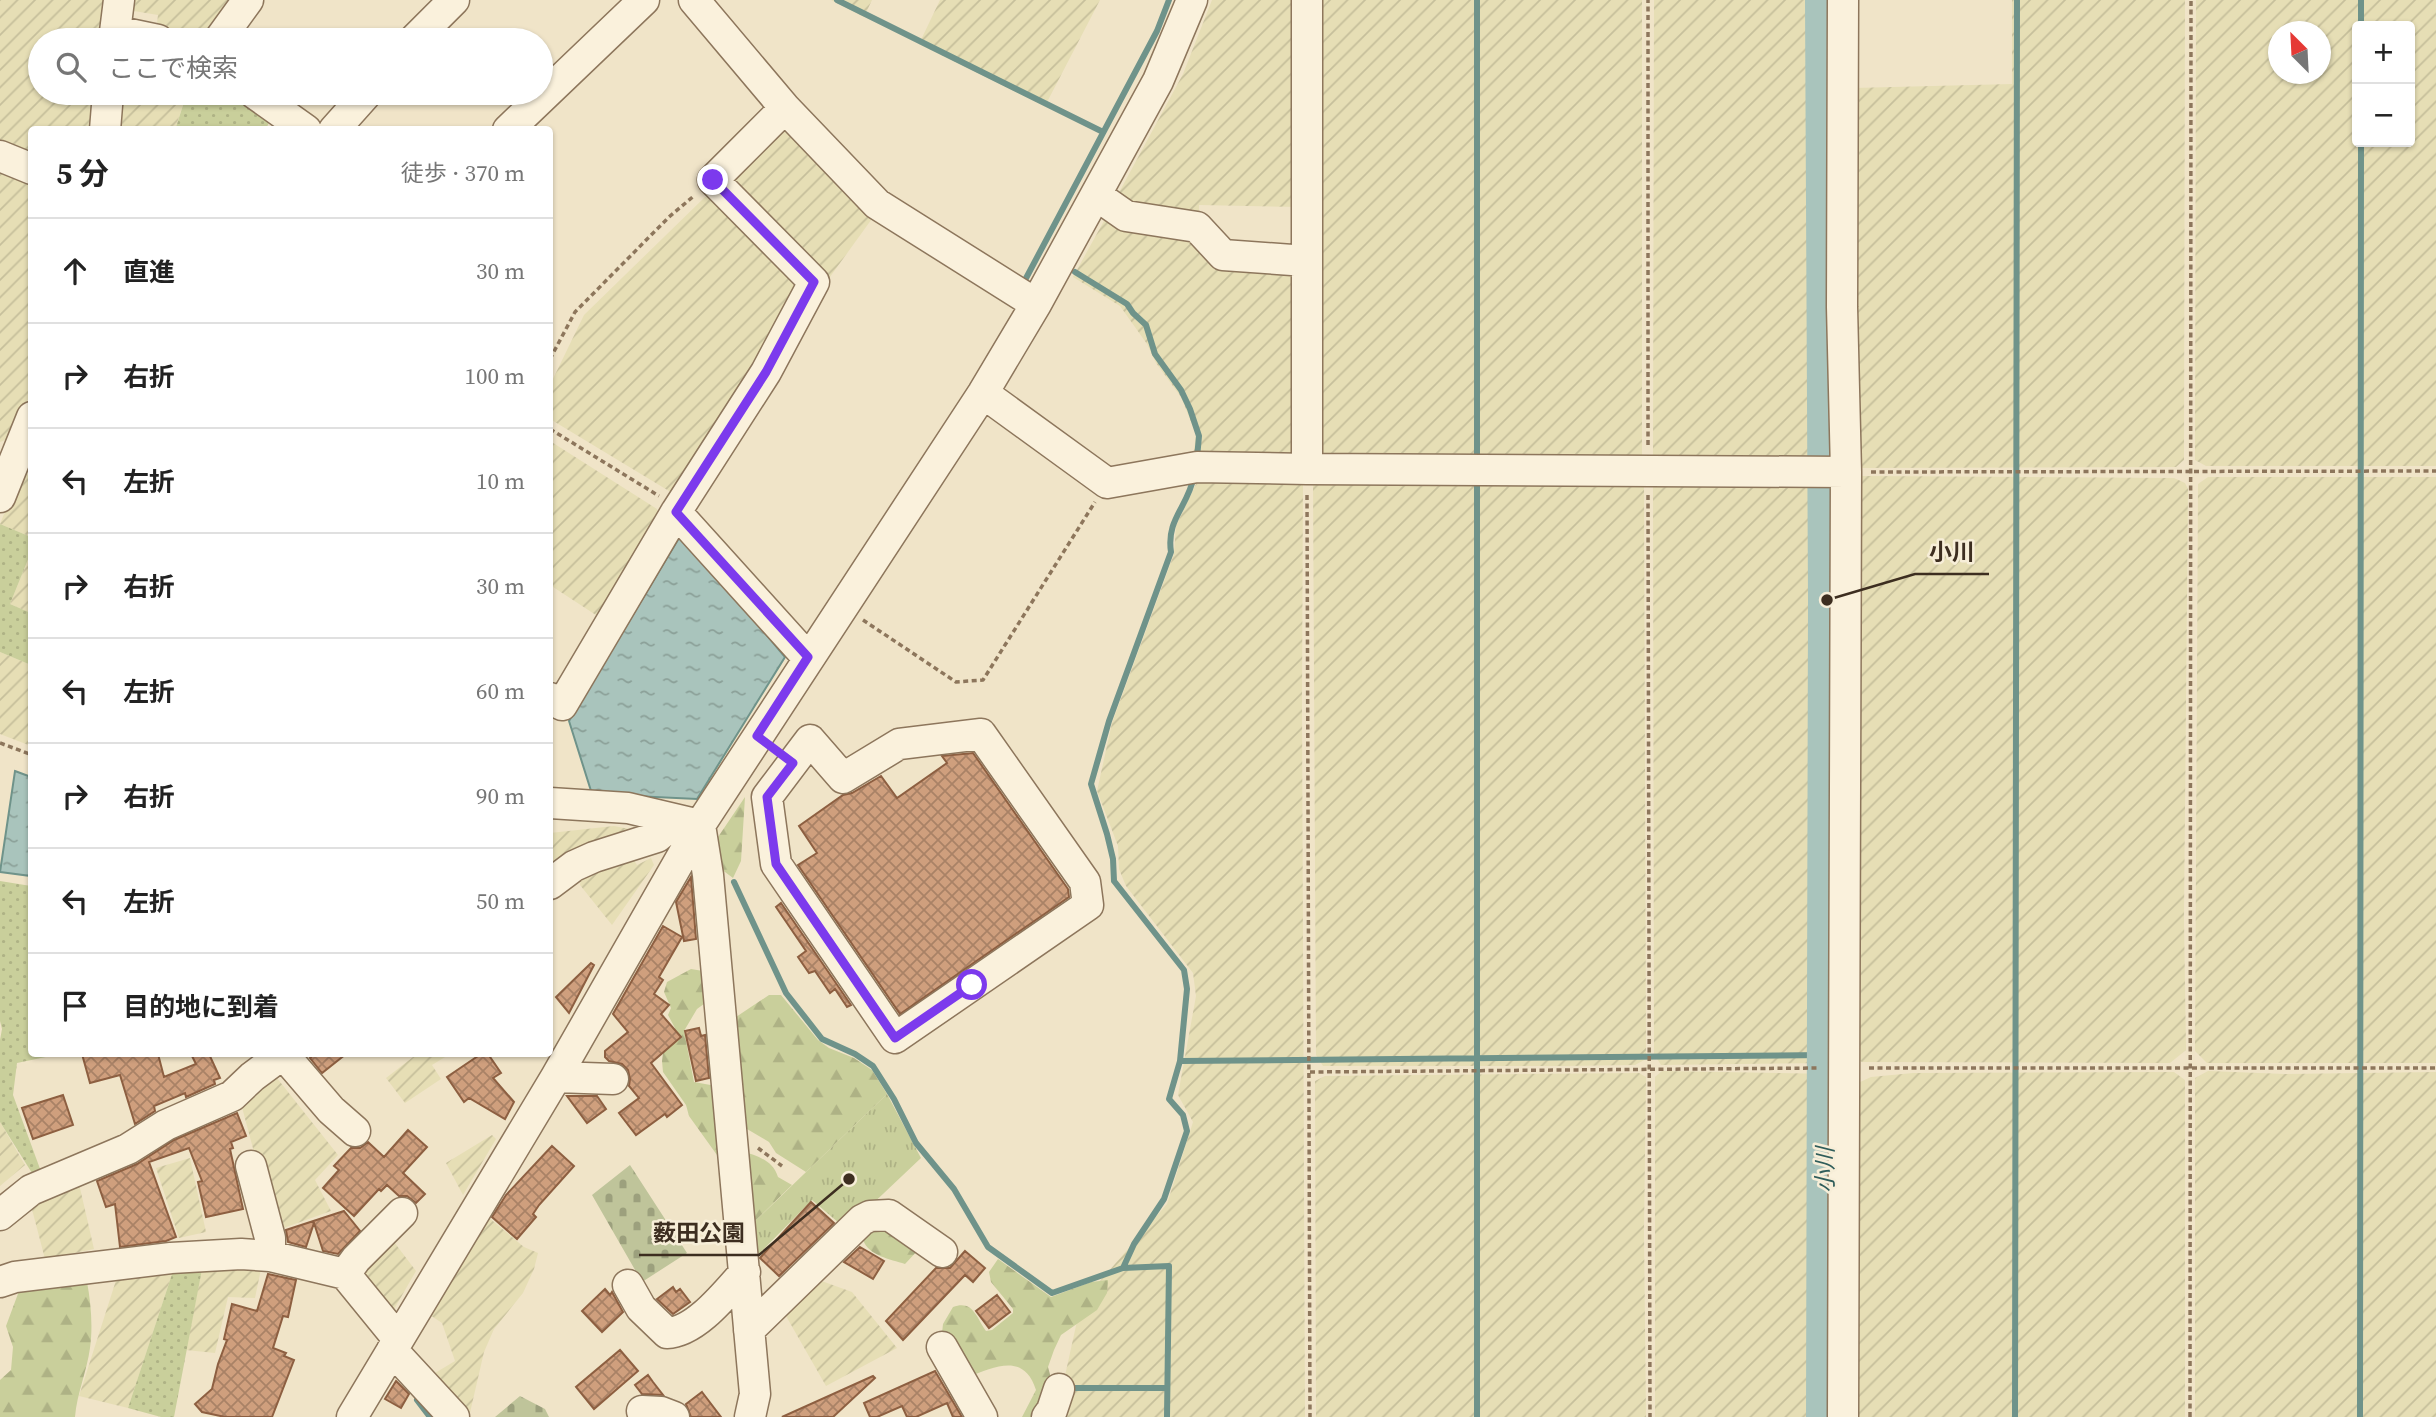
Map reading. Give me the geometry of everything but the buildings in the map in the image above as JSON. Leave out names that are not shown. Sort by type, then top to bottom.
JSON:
[{"type":"street","points":[[115,28],[119,0]]},
{"type":"street","points":[[228,28],[248,0]]},
{"type":"street","points":[[426,28],[454,0]]},
{"type":"street","points":[[553,87],[644,0]]},
{"type":"street","points":[[694,0],[785,108],[877,204],[1036,304]]},
{"type":"street","points":[[352,1417],[556,1077],[689,822],[757,736],[983,394],[1036,304],[1158,81],[1192,0]]},
{"type":"street","points":[[1307,0],[1307,469]]},
{"type":"street","points":[[1843,0],[1842,307],[1846,471],[1843,1417]]},
{"type":"street","points":[[105,126],[107,105]]},
{"type":"street","points":[[271,105],[300,126]]},
{"type":"street","points":[[338,126],[356,105]]},
{"type":"street","points":[[512,126],[534,105]]},
{"type":"street","points":[[553,700],[562,705],[676,512],[766,372],[814,282],[713,180],[785,108]]},
{"type":"street","points":[[0,156],[28,167]]},
{"type":"street","points":[[1096,195],[1126,216],[1197,227],[1223,255],[1306,261]]},
{"type":"street","points":[[983,394],[1107,483],[1197,467],[1846,471]]},
{"type":"street","points":[[0,497],[28,427]]},
{"type":"street","points":[[676,512],[808,657]]},
{"type":"street","points":[[981,734],[1085,882],[1088,905],[895,1038],[776,864],[767,797],[793,763],[810,740],[843,778],[899,744],[981,734]]},
{"type":"street","points":[[757,736],[793,763]]},
{"type":"street","points":[[553,803],[628,808],[689,822]]},
{"type":"street","points":[[553,882],[574,866],[594,857],[657,837],[689,822]]},
{"type":"street","points":[[689,822],[708,875],[755,1394],[750,1417]]},
{"type":"street","points":[[0,1215],[31,1190],[128,1149],[166,1125],[232,1096],[251,1077],[279,1057]]},
{"type":"street","points":[[286,1057],[331,1110],[355,1131]]},
{"type":"street","points":[[556,1077],[613,1079]]},
{"type":"street","points":[[251,1166],[270,1238],[270,1256]]},
{"type":"street","points":[[345,1275],[356,1259],[402,1213]]},
{"type":"street","points":[[749,1330],[862,1220],[870,1216],[889,1215],[942,1252]]},
{"type":"street","points":[[0,1282],[15,1277],[171,1258],[230,1255],[270,1256],[345,1275],[395,1344],[454,1417]]},
{"type":"street","points":[[628,1284],[641,1308],[667,1333],[677,1333],[705,1315],[745,1272]]},
{"type":"street","points":[[942,1346],[982,1417]]},
{"type":"street","points":[[1047,1417],[1059,1390]]},
{"type":"street","points":[[642,1411],[662,1412],[674,1417]]},
{"type":"path","points":[[1648,0],[1650,1417]]},
{"type":"path","points":[[2190,1417],[2191,0]]},
{"type":"path","points":[[553,353],[575,312],[668,217],[713,180]]},
{"type":"path","points":[[553,431],[657,495],[676,512]]},
{"type":"path","points":[[1307,469],[1310,1417]]},
{"type":"path","points":[[1846,471],[2436,471]]},
{"type":"path","points":[[844,607],[956,682],[983,680],[1107,483]]},
{"type":"path","points":[[0,743],[28,754]]},
{"type":"path","points":[[1310,1072],[1843,1068],[2436,1068]]},
{"type":"shaded area","points":[[0,0],[108,0],[105,28],[28,28],[28,105],[98,105],[95,126],[28,126],[28,161],[0,150]]},
{"type":"shaded area","points":[[129,0],[238,0],[216,28],[156,28],[158,15],[128,10]]},
{"type":"shaded area","points":[[831,0],[872,0],[864,17]]},
{"type":"shaded area","points":[[940,0],[1100,0],[1045,106],[919,44]]},
{"type":"shaded area","points":[[1212,0],[1301,0],[1301,207],[1199,205],[1199,220],[1115,200],[1183,74]]},
{"type":"shaded area","points":[[1311,0],[1642,0],[1640,463],[1319,463]]},
{"type":"shaded area","points":[[1654,0],[1833,0],[1835,458],[1656,465],[1653,455]]},
{"type":"shaded area","points":[[2012,0],[2185,0],[2184,460],[2176,467],[1862,468],[1853,458],[1853,88],[2012,84]]},
{"type":"shaded area","points":[[2196,0],[2436,0],[2436,466],[2206,466],[2195,460]]},
{"type":"shaded area","points":[[117,105],[183,105],[176,126],[115,126]]},
{"type":"shaded area","points":[[780,124],[874,216],[827,281],[729,182]]},
{"type":"shaded area","points":[[0,165],[28,176],[28,400],[13,437],[0,442]]},
{"type":"shaded area","points":[[705,197],[719,198],[797,277],[799,291],[679,491],[669,491],[553,421],[553,379],[584,315]]},
{"type":"shaded area","points":[[1110,210],[1299,263],[1303,457],[1193,460],[1196,434],[1181,397],[1156,363],[1147,344],[1120,306],[1073,277]]},
{"type":"shaded area","points":[[553,443],[657,509],[660,519],[602,619],[553,587]]},
{"type":"shaded area","points":[[28,474],[28,536],[0,524],[19,477]]},
{"type":"shaded area","points":[[1862,476],[2174,478],[2185,483],[2188,489],[2184,918],[2186,1050],[2170,1063],[1862,1062],[1853,1057],[1855,482]]},
{"type":"shaded area","points":[[2208,477],[2436,477],[2436,1063],[2207,1063],[2195,1051],[2198,484]]},
{"type":"shaded area","points":[[1834,478],[1830,1063],[1661,1065],[1654,1054],[1653,483]]},
{"type":"shaded area","points":[[1313,480],[1644,482],[1646,1059],[1635,1065],[1323,1066],[1316,1055]]},
{"type":"shaded area","points":[[1205,481],[1303,481],[1305,1417],[1052,1417],[1057,1412],[1081,1303],[1167,1204],[1193,1122],[1178,1095],[1196,996],[1193,973],[1126,886],[1119,869],[1118,846],[1097,791],[1112,723],[1174,554],[1176,526],[1196,484]]},
{"type":"shaded area","points":[[28,559],[28,612],[10,604]]},
{"type":"shaded area","points":[[0,652],[28,664],[28,745],[0,734]]},
{"type":"shaded area","points":[[614,826],[640,831],[553,877],[553,833]]},
{"type":"shaded area","points":[[628,851],[637,865],[651,858],[654,865],[612,925],[580,885],[582,868]]},
{"type":"shaded area","points":[[413,1057],[445,1057],[432,1065],[441,1079],[405,1103],[386,1078]]},
{"type":"shaded area","points":[[269,1068],[338,1155],[315,1180],[331,1211],[275,1231],[239,1096]]},
{"type":"shaded area","points":[[1662,1071],[1832,1074],[1830,1417],[1655,1417],[1655,1077]]},
{"type":"shaded area","points":[[2208,1071],[2285,1074],[2436,1072],[2436,1417],[2195,1417],[2195,1078]]},
{"type":"shaded area","points":[[2174,1072],[2185,1080],[2185,1417],[1850,1417],[1858,1083],[1871,1077],[1913,1073]]},
{"type":"shaded area","points":[[1639,1073],[1646,1077],[1646,1417],[1316,1417],[1315,1081],[1325,1076]]},
{"type":"shaded area","points":[[0,1122],[25,1165],[0,1186]]},
{"type":"shaded area","points":[[492,1135],[496,1139],[463,1195],[446,1163]]},
{"type":"shaded area","points":[[190,1158],[206,1232],[179,1238],[156,1168]]},
{"type":"shaded area","points":[[77,1175],[94,1249],[45,1259],[29,1198]]},
{"type":"shaded area","points":[[488,1217],[524,1247],[538,1253],[523,1293],[494,1329],[484,1352],[469,1417],[464,1417],[430,1376],[455,1361],[442,1323],[430,1315]]},
{"type":"shaded area","points":[[388,1234],[416,1271],[393,1311],[354,1272]]},
{"type":"shaded area","points":[[203,1264],[262,1264],[255,1298],[228,1297],[215,1353],[186,1350]]},
{"type":"shaded area","points":[[175,1265],[128,1408],[79,1396],[119,1271]]},
{"type":"shaded area","points":[[819,1280],[852,1292],[897,1348],[826,1386],[782,1309]]},
{"type":"green space","points":[[183,105],[260,105],[273,114],[267,126],[176,126]]},
{"type":"green space","points":[[0,524],[28,536],[28,559],[10,604],[28,612],[28,664],[0,652]]},
{"type":"green space","points":[[745,797],[741,861],[733,878],[721,869],[716,840]]},
{"type":"green space","points":[[0,881],[28,886],[28,1057],[46,1057],[17,1063],[13,1095],[43,1177],[37,1181],[0,1122]]},
{"type":"green space","points":[[691,969],[703,971],[712,998],[697,1009],[684,1031],[694,1082],[716,1086],[727,1169],[689,1116],[686,1105],[663,1072],[665,1038],[675,1028],[668,1015],[671,1008],[664,992],[667,982]]},
{"type":"green space","points":[[769,995],[781,995],[818,1040],[872,1070],[887,1094],[806,1172],[776,1153],[769,1142],[747,1129],[737,1110],[733,1019]]},
{"type":"green space","points":[[887,1094],[921,1158],[846,1229],[812,1200],[750,1263],[749,1227]]},
{"type":"green space","points":[[742,1151],[768,1163],[778,1177],[792,1185],[749,1227]]},
{"type":"green space","points":[[630,1165],[687,1253],[642,1282],[592,1195]]},
{"type":"green space","points":[[878,1225],[920,1248],[905,1264],[875,1253],[863,1240]]},
{"type":"green space","points":[[998,1259],[1051,1297],[1091,1282],[1108,1280],[1107,1293],[1097,1310],[1061,1335],[1048,1367],[1054,1389],[1041,1417],[1022,1417],[1036,1390],[1031,1378],[1024,1371],[1016,1367],[998,1367],[968,1377],[942,1333],[943,1324],[953,1307],[960,1305],[970,1308],[986,1331],[992,1330],[1013,1313],[1013,1309],[991,1282],[989,1272]]},
{"type":"green space","points":[[203,1264],[174,1417],[161,1417],[128,1408],[175,1265]]},
{"type":"green space","points":[[87,1282],[91,1340],[75,1417],[0,1417],[0,1380],[11,1370],[13,1347],[6,1326],[22,1283]]},
{"type":"green space","points":[[520,1396],[545,1409],[549,1417],[495,1417]]},
{"type":"water","points":[[682,533],[785,657],[697,799],[592,794],[569,721]]},
{"type":"water","points":[[15,771],[28,776],[28,876],[0,872]]},
{"type":"waterway","points":[[837,0],[1103,132]]},
{"type":"waterway","points":[[1024,282],[1157,31],[1169,0]]},
{"type":"waterway","points":[[1477,0],[1477,463]]},
{"type":"waterway","name":"小川","points":[[1824,0],[1827,600],[1825,1417]]},
{"type":"waterway","points":[[2015,1417],[2017,0]]},
{"type":"waterway","points":[[2361,0],[2361,21]]},
{"type":"waterway","points":[[2360,1417],[2361,147]]},
{"type":"waterway","points":[[1075,272],[1127,304],[1146,325],[1155,354],[1181,390],[1190,409],[1199,436],[1197,458]]},
{"type":"waterway","points":[[1123,1268],[1134,1244],[1164,1199],[1187,1131],[1183,1115],[1169,1099],[1180,1061],[1187,989],[1184,970],[1114,881],[1113,859],[1091,784],[1109,721],[1171,552],[1174,522],[1194,476]]},
{"type":"waterway","points":[[1477,477],[1477,1417]]},
{"type":"waterway","points":[[734,882],[786,993],[822,1039],[855,1054],[873,1066],[894,1099],[916,1143],[954,1189],[988,1247],[1052,1293],[1123,1268],[1169,1266],[1167,1417]]},
{"type":"waterway","points":[[1180,1061],[1825,1055]]},
{"type":"waterway","points":[[1067,1388],[1167,1388]]},
{"type":"waterway","points":[[417,1400],[430,1417]]},
{"type":"place","name":"小川","points":[[1827,600]]},
{"type":"place","name":"薮田公園","points":[[849,1179]]},
{"type":"route","points":[[713,180],[814,282],[766,372],[676,512],[808,657],[757,736],[793,763],[767,797],[776,864],[895,1038],[972,985]]}]
